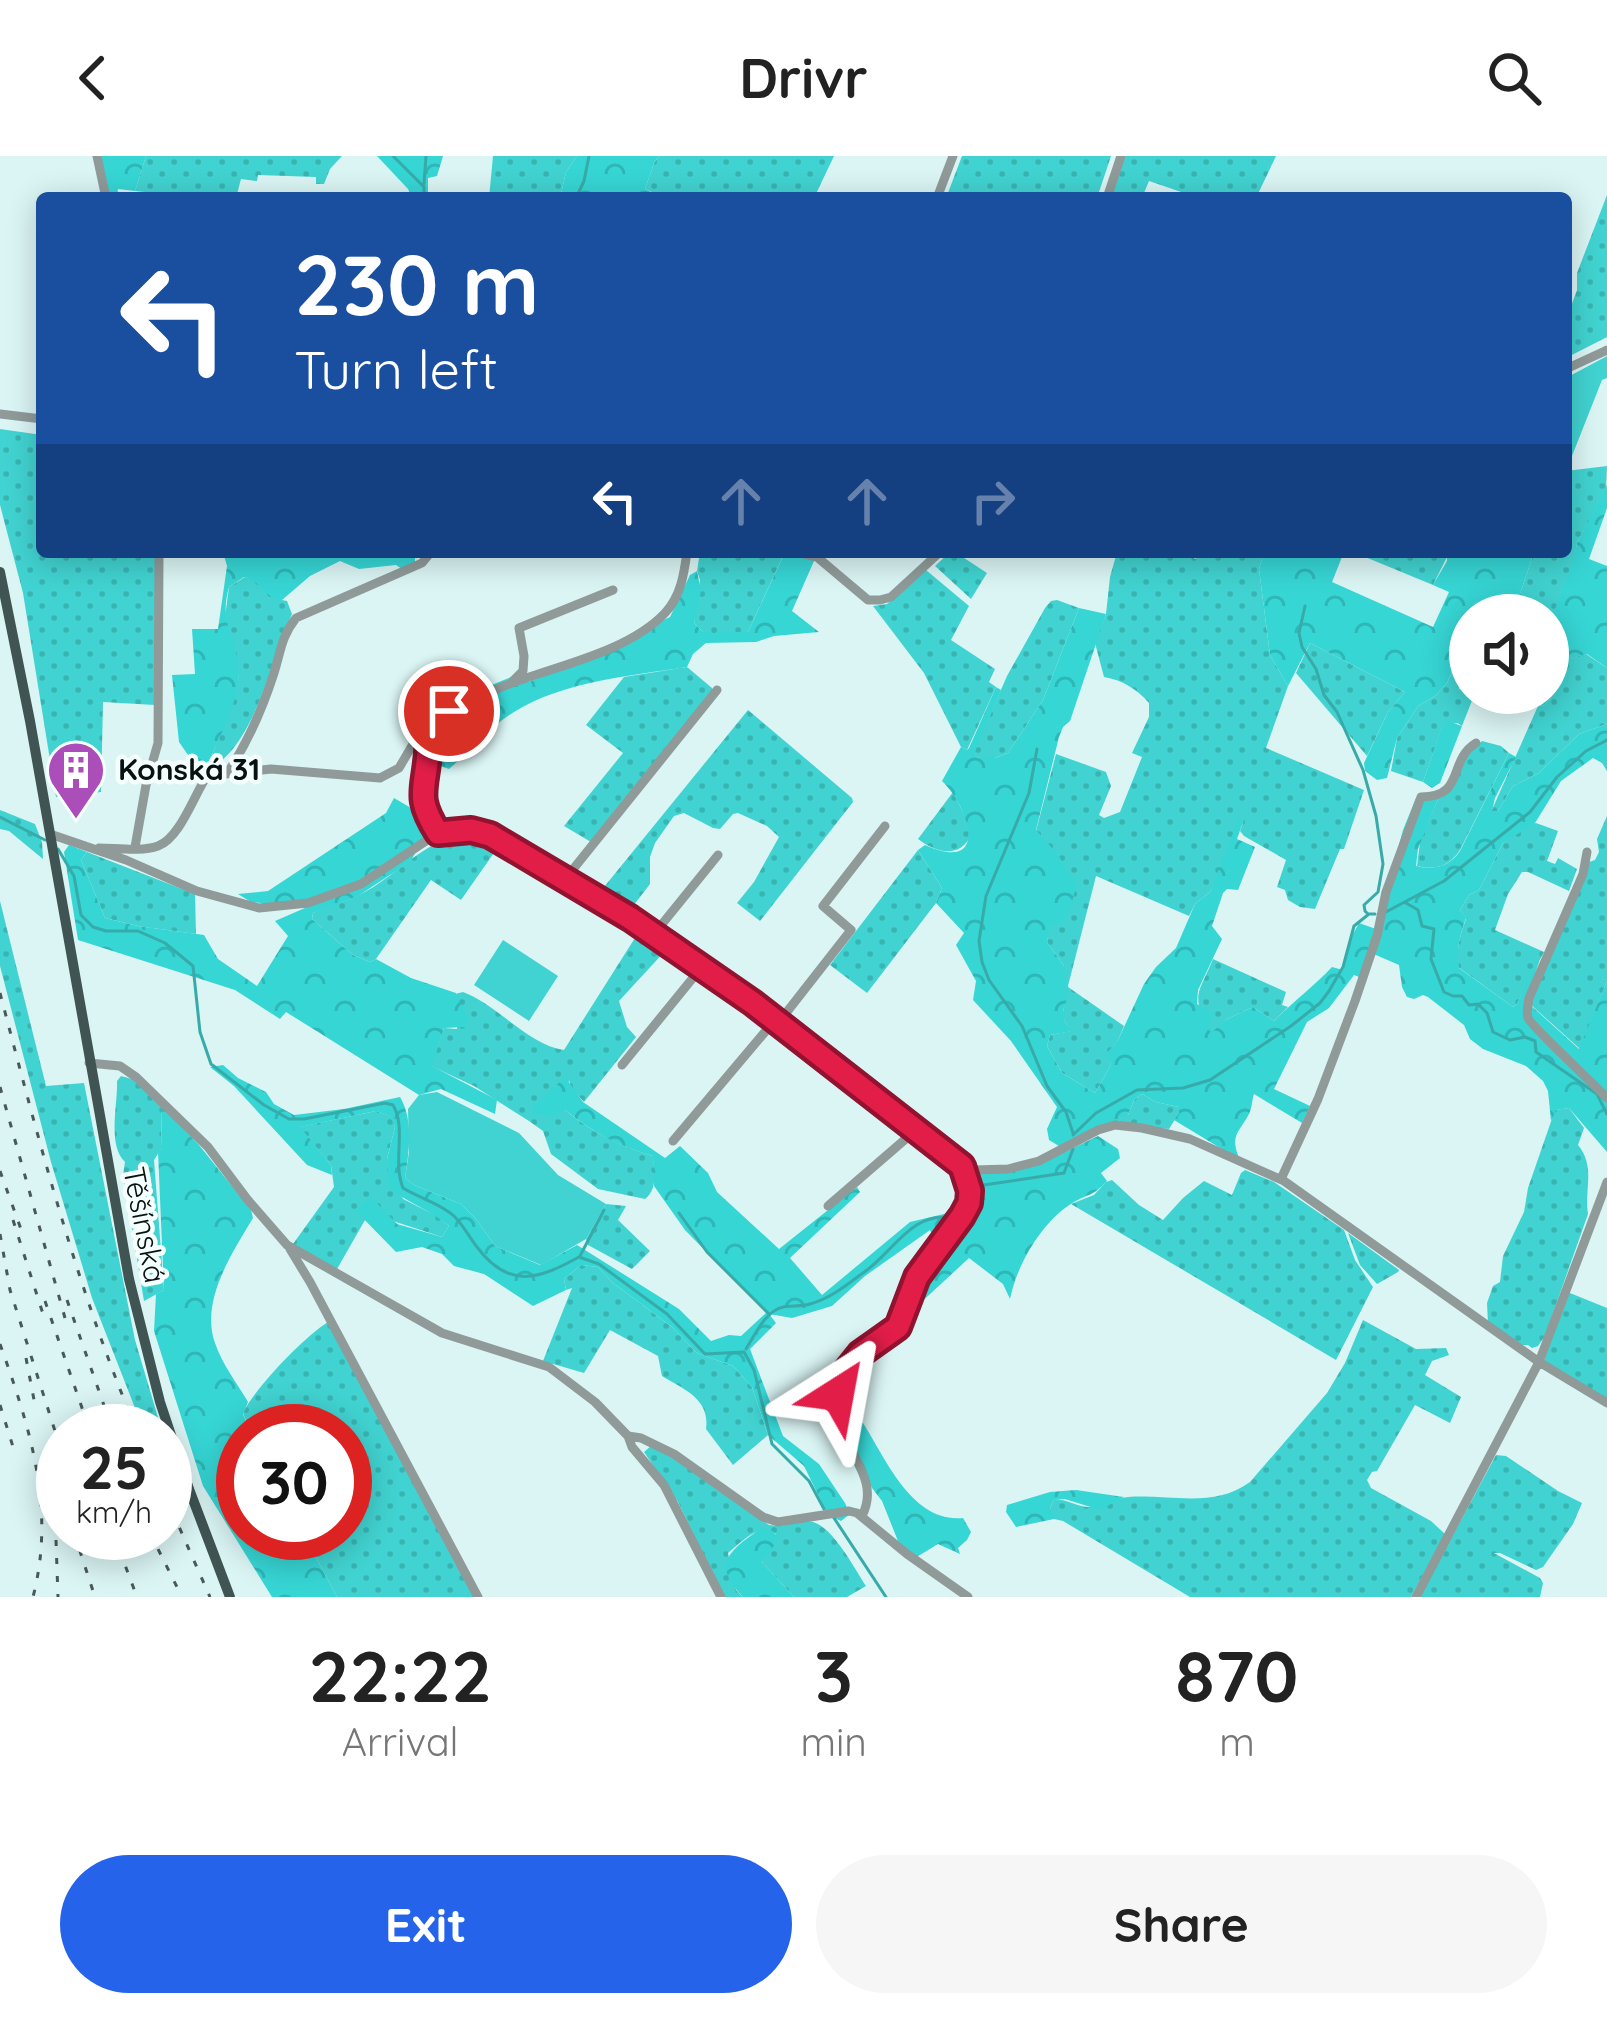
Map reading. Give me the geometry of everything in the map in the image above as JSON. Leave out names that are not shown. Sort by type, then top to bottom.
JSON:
[{"type":"main road","name":"Těšínská","points":[[0,572],[117,1221],[160,1402],[230,1597]]},
{"type":"street","points":[[97,156],[105,192]]},
{"type":"street","points":[[939,192],[953,156]]},
{"type":"street","points":[[1109,192],[1121,156]]},
{"type":"street","points":[[1572,366],[1607,350]]},
{"type":"street","points":[[0,414],[36,418]]},
{"type":"street","points":[[135,847],[158,742],[159,558]]},
{"type":"street","points":[[228,772],[242,751],[284,634],[296,618],[426,558]]},
{"type":"street","points":[[94,848],[159,846],[178,830],[207,776],[271,769],[380,778],[399,768],[426,722],[639,635],[675,598],[686,558]]},
{"type":"street","points":[[818,558],[868,600],[880,601],[891,597],[933,558]]},
{"type":"street","points":[[509,685],[524,671],[519,628],[614,590]]},
{"type":"street","points":[[566,878],[717,690]]},
{"type":"street","points":[[426,722],[423,804],[438,833]]},
{"type":"street","points":[[1281,1179],[1355,1001],[1386,892],[1421,797],[1438,797],[1449,789],[1466,749],[1476,743]]},
{"type":"street","points":[[673,1141],[851,930],[823,906],[885,826]]},
{"type":"street","points":[[50,834],[197,891],[259,908],[308,903],[361,884],[438,833],[471,830],[490,835],[654,934],[777,1021],[962,1166],[1009,1169],[1039,1161],[1115,1125],[1190,1139],[1281,1179],[1539,1362],[1607,1403]]},
{"type":"street","points":[[1588,852],[1526,1013],[1529,1023],[1607,1098]]},
{"type":"street","points":[[654,934],[718,855]]},
{"type":"street","points":[[622,1065],[701,968]]},
{"type":"street","points":[[89,1063],[120,1066],[136,1077],[208,1147],[287,1245],[478,1597]]},
{"type":"street","points":[[828,1206],[916,1130]]},
{"type":"street","points":[[862,1516],[869,1485],[844,1441],[836,1410],[844,1374],[860,1354],[898,1327],[917,1277],[957,1225],[969,1203],[962,1166]]},
{"type":"street","points":[[1416,1597],[1539,1362],[1607,1182]]},
{"type":"street","points":[[287,1245],[442,1333],[549,1366],[595,1402],[628,1436],[664,1485],[721,1597]]},
{"type":"street","points":[[628,1436],[674,1454],[778,1522],[849,1511],[862,1516],[968,1597]]},
{"type":"shaded area","points":[[146,156],[342,156],[324,184],[316,184],[316,177],[258,175],[257,181],[241,179],[238,192],[135,191]]},
{"type":"shaded area","points":[[493,156],[577,156],[566,172],[561,192],[490,192]]},
{"type":"shaded area","points":[[659,156],[834,156],[817,192],[652,192],[645,189]]},
{"type":"shaded area","points":[[962,156],[1111,156],[1099,192],[948,192]]},
{"type":"shaded area","points":[[1124,156],[1276,156],[1259,192],[1181,192],[1149,181],[1144,192],[1111,192]]},
{"type":"shaded area","points":[[1607,195],[1607,337],[1572,355],[1577,273]]},
{"type":"shaded area","points":[[1607,356],[1607,378],[1602,380],[1572,456],[1572,375]]},
{"type":"shaded area","points":[[0,429],[36,434],[36,558],[155,558],[155,705],[103,702],[101,792],[56,797],[23,593],[0,505]]},
{"type":"shaded area","points":[[1607,466],[1606,489],[1577,543],[1561,594],[1520,594],[1532,558],[1572,558],[1572,470]]},
{"type":"shaded area","points":[[699,558],[782,558],[748,632],[703,632],[694,623]]},
{"type":"shaded area","points":[[944,558],[964,558],[987,573],[971,599],[935,566]]},
{"type":"shaded area","points":[[1115,558],[1262,558],[1259,569],[1270,655],[1288,686],[1266,748],[1364,790],[1344,849],[1340,849],[1315,909],[1300,907],[1277,887],[1286,860],[1244,836],[1240,831],[1244,820],[1210,892],[1189,916],[1096,876],[1068,986],[1064,966],[1047,942],[1063,873],[1036,831],[1056,754],[1106,772],[1111,786],[1099,815],[1104,818],[1120,812],[1142,757],[1132,753],[1149,717],[1149,703],[1139,693],[1104,677],[1095,643],[1106,614]]},
{"type":"shaded area","points":[[1368,558],[1446,558],[1433,585]]},
{"type":"shaded area","points":[[926,570],[969,606],[951,640],[995,669],[989,682],[996,687],[967,750],[961,747],[924,673],[873,606],[887,604]]},
{"type":"shaded area","points":[[245,577],[287,601],[292,614],[251,719],[228,755],[212,768],[211,758],[239,676],[225,617],[229,587]]},
{"type":"shaded area","points":[[1057,600],[1079,608],[1043,700],[1008,753],[979,758],[973,754],[1007,676],[1045,608]]},
{"type":"shaded area","points":[[1310,643],[1405,692],[1388,712],[1367,756],[1296,673]]},
{"type":"shaded area","points":[[1586,654],[1607,668],[1607,724],[1579,734],[1539,773],[1513,786],[1498,811],[1491,812],[1534,714],[1569,714],[1570,658]]},
{"type":"shaded area","points":[[687,667],[712,693],[591,842],[564,826],[623,753],[586,725],[624,677]]},
{"type":"shaded area","points":[[1449,679],[1449,714],[1467,714],[1462,726],[1443,725],[1423,782],[1391,771],[1397,738],[1418,706]]},
{"type":"shaded area","points":[[748,710],[853,802],[760,921],[737,903],[779,837],[738,813],[720,829],[684,813],[674,816],[650,857],[650,884],[630,910],[600,892]]},
{"type":"shaded area","points":[[1482,741],[1509,753],[1460,850],[1441,866],[1417,866],[1420,842],[1438,799],[1447,793],[1465,756]]},
{"type":"shaded area","points":[[953,792],[971,835],[954,851],[932,848],[918,839]]},
{"type":"shaded area","points":[[0,810],[35,824],[43,859],[0,829]]},
{"type":"shaded area","points":[[1607,816],[1607,981],[1580,1049],[1530,1004],[1589,862],[1599,852],[1597,839]]},
{"type":"shaded area","points":[[1536,823],[1558,831],[1547,861],[1555,864],[1558,858],[1577,869],[1569,891],[1522,872],[1508,894],[1495,930],[1544,952],[1513,1007],[1458,967],[1466,919],[1460,910],[1469,895],[1479,890],[1503,843]]},
{"type":"shaded area","points":[[468,834],[498,847],[461,900],[431,880],[376,959],[370,962],[353,955],[312,919],[313,913],[373,887],[424,850]]},
{"type":"shaded area","points":[[918,850],[942,888],[936,903],[867,993],[830,965]]},
{"type":"shaded area","points":[[87,852],[195,894],[196,934],[105,918],[81,860]]},
{"type":"shaded area","points":[[0,901],[46,1086],[84,1083],[135,1340],[154,1404],[133,1404],[92,1298],[0,966]]},
{"type":"shaded area","points":[[640,930],[666,950],[619,1001],[627,1027],[636,1037],[584,1102],[569,1080],[565,1110],[606,1138],[653,1156],[654,1185],[645,1199],[598,1189],[551,1154],[543,1131],[474,1086],[431,1066],[444,1028],[457,1029],[455,994],[463,992],[538,1041],[564,1050]]},
{"type":"shaded area","points":[[503,940],[558,976],[529,1021],[474,985]]},
{"type":"shaded area","points":[[1213,959],[1286,992],[1282,1005],[1288,1007],[1274,1021],[1253,1007],[1209,1032],[1199,994]]},
{"type":"shaded area","points":[[1068,987],[1124,1026],[1108,1053],[1111,1065],[1095,1093],[1062,1073],[1047,1046],[1050,1035],[1071,1031],[1062,1017]]},
{"type":"shaded area","points":[[121,1076],[132,1079],[162,1106],[161,1149],[154,1160],[164,1290],[144,1301],[123,1175],[125,1162],[116,1146],[117,1081]]},
{"type":"shaded area","points":[[437,1092],[519,1133],[558,1175],[606,1204],[586,1239],[541,1265],[495,1246],[461,1204],[405,1178],[408,1109],[419,1095]]},
{"type":"shaded area","points":[[1142,1094],[1179,1107],[1169,1129],[1118,1124]]},
{"type":"shaded area","points":[[1569,1108],[1584,1128],[1578,1145],[1588,1170],[1588,1214],[1545,1336],[1532,1348],[1488,1324],[1487,1303],[1493,1286],[1500,1282],[1503,1256],[1524,1212],[1555,1110]]},
{"type":"shaded area","points":[[376,1111],[391,1116],[395,1127],[387,1159],[403,1199],[449,1226],[442,1237],[356,1209],[365,1220],[337,1269],[293,1244],[334,1187],[331,1165],[299,1127]]},
{"type":"shaded area","points":[[1245,1170],[1274,1182],[1344,1230],[1355,1260],[1373,1287],[1336,1360],[1071,1204],[1094,1195],[1112,1180],[1163,1220],[1204,1181],[1232,1195]]},
{"type":"shaded area","points":[[606,1204],[626,1206],[618,1220],[650,1251],[632,1269],[588,1245],[586,1239]]},
{"type":"shaded area","points":[[1348,1233],[1398,1272],[1377,1284],[1360,1265]]},
{"type":"shaded area","points":[[581,1265],[598,1267],[697,1353],[733,1366],[752,1387],[768,1435],[733,1465],[706,1429],[700,1403],[662,1376],[658,1356],[610,1330],[584,1373],[543,1361],[572,1288],[566,1290],[564,1279]]},
{"type":"shaded area","points":[[1570,1293],[1607,1308],[1607,1399],[1544,1361]]},
{"type":"shaded area","points":[[1363,1320],[1416,1349],[1446,1348],[1449,1355],[1432,1361],[1425,1375],[1461,1397],[1450,1423],[1415,1405],[1367,1480],[1371,1488],[1431,1521],[1445,1534],[1411,1597],[1190,1597],[1054,1519],[1050,1508],[1054,1499],[1091,1507],[1128,1497],[1206,1498],[1250,1482],[1327,1393]]},
{"type":"shaded area","points":[[328,1322],[372,1404],[249,1404]]},
{"type":"shaded area","points":[[372,1405],[474,1597],[337,1597],[317,1560],[372,1560]]},
{"type":"shaded area","points":[[652,1445],[769,1525],[817,1523],[841,1547],[866,1586],[847,1597],[794,1597],[762,1562],[776,1534],[763,1530],[728,1553],[736,1590],[743,1597],[724,1597],[678,1502],[644,1452]]},
{"type":"shaded area","points":[[1496,1455],[1506,1456],[1582,1503],[1543,1567],[1536,1570],[1494,1553],[1540,1578],[1540,1597],[1420,1597]]},
{"type":"green space","points":[[101,156],[146,156],[135,191],[107,192]]},
{"type":"green space","points":[[377,156],[443,156],[437,176],[428,178],[428,192],[408,189]]},
{"type":"green space","points":[[577,156],[659,156],[645,189],[651,192],[561,192],[566,172]]},
{"type":"green space","points":[[1607,485],[1607,508],[1589,559],[1607,566],[1607,668],[1587,654],[1571,658],[1569,663],[1569,594],[1561,594],[1577,543]]},
{"type":"green space","points":[[225,558],[415,558],[415,564],[402,569],[396,565],[359,569],[340,561],[310,576],[282,600],[244,577],[229,587],[226,612],[238,661],[238,684],[211,768],[202,775],[179,742],[172,675],[195,674],[192,629],[218,629]]},
{"type":"green space","points":[[782,558],[815,558],[792,611],[819,632],[756,642],[706,643],[687,667],[554,693],[505,718],[449,769],[430,762],[437,718],[472,701],[479,690],[511,677],[529,682],[670,617],[690,575],[697,571],[701,591],[694,623],[703,632],[748,632]]},
{"type":"green space","points":[[1262,558],[1342,558],[1332,582],[1433,627],[1449,592],[1433,585],[1447,558],[1532,558],[1520,594],[1449,594],[1449,679],[1435,696],[1418,706],[1397,738],[1387,778],[1377,780],[1365,771],[1364,763],[1388,712],[1405,692],[1310,643],[1288,686],[1270,655],[1259,569]]},
{"type":"green space","points":[[1079,608],[1106,614],[1070,721],[1059,737],[1036,830],[1077,885],[1066,920],[1050,927],[1047,942],[1064,966],[1068,985],[1063,1014],[1073,1031],[1050,1035],[1047,1046],[1062,1073],[1095,1093],[1111,1065],[1107,1053],[1144,984],[1176,948],[1195,904],[1210,892],[1239,818],[1244,819],[1237,839],[1255,847],[1238,890],[1223,893],[1212,926],[1222,939],[1198,990],[1197,1004],[1214,1013],[1212,1032],[1253,1007],[1274,1021],[1332,967],[1343,970],[1359,923],[1376,929],[1416,798],[1438,799],[1416,866],[1441,866],[1460,851],[1509,753],[1516,757],[1492,811],[1498,811],[1513,786],[1539,773],[1579,734],[1607,724],[1607,771],[1593,758],[1561,781],[1535,823],[1503,843],[1479,890],[1469,895],[1460,910],[1466,918],[1458,955],[1459,968],[1513,1007],[1539,962],[1526,1001],[1579,1049],[1607,981],[1607,1152],[1569,1108],[1556,1110],[1551,1121],[1548,1091],[1526,1066],[1483,1049],[1470,1039],[1464,1025],[1428,997],[1407,997],[1399,965],[1369,952],[1359,977],[1354,975],[1329,1008],[1307,1022],[1274,1089],[1310,1106],[1302,1123],[1254,1094],[1235,1139],[1240,1160],[1174,1120],[1179,1107],[1142,1094],[1118,1124],[1059,1146],[1049,1140],[1047,1129],[1057,1107],[1011,1041],[973,1000],[976,981],[956,945],[964,933],[936,903],[942,888],[918,850],[925,845],[959,851],[966,845],[961,807],[942,781],[961,747],[969,748],[996,687],[1001,690],[974,754],[995,758],[1008,753],[1043,700]]},
{"type":"green space","points":[[1443,724],[1462,726],[1440,783],[1432,788],[1423,782]]},
{"type":"green space","points":[[394,798],[423,815],[433,831],[396,871],[358,896],[313,913],[312,919],[353,955],[370,962],[376,959],[411,978],[456,993],[469,1021],[465,1027],[444,1028],[432,1066],[497,1100],[495,1114],[441,1089],[419,1095],[286,1012],[280,1019],[235,990],[78,940],[64,852],[69,845],[87,852],[81,860],[105,918],[204,935],[218,959],[257,986],[288,936],[275,921],[305,908],[251,902],[238,894],[268,891],[386,813]]},
{"type":"green space","points":[[223,1065],[294,1115],[400,1097],[409,1126],[405,1178],[461,1204],[495,1246],[540,1265],[577,1245],[679,1309],[711,1341],[741,1336],[766,1313],[685,1230],[654,1186],[653,1156],[607,1138],[565,1110],[550,1116],[533,1113],[534,1106],[565,1077],[583,1102],[665,1158],[680,1146],[708,1173],[717,1192],[779,1249],[857,1187],[860,1192],[790,1258],[822,1295],[910,1222],[966,1204],[975,1174],[1040,1164],[1098,1136],[1118,1149],[1120,1158],[1101,1173],[1107,1181],[1102,1186],[1063,1210],[1042,1231],[1025,1258],[1010,1299],[1003,1284],[969,1258],[902,1320],[915,1276],[938,1246],[930,1230],[832,1306],[792,1318],[769,1314],[776,1323],[750,1349],[783,1436],[819,1464],[845,1503],[850,1514],[841,1521],[828,1515],[804,1466],[768,1435],[752,1387],[733,1366],[697,1353],[598,1267],[581,1265],[564,1279],[566,1290],[533,1306],[484,1274],[454,1266],[442,1254],[422,1247],[396,1252],[355,1210],[371,1197],[397,1224],[442,1237],[449,1226],[389,1188],[387,1159],[395,1127],[390,1116],[376,1111],[300,1127],[331,1165],[332,1175],[307,1165],[234,1086],[210,1067]]},
{"type":"green space","points":[[162,1106],[199,1145],[253,1218],[220,1278],[212,1311],[218,1351],[248,1402],[216,1404],[216,1507],[203,1486],[192,1451],[192,1404],[177,1404],[154,1331],[156,1294],[164,1290]]},
{"type":"green space","points":[[863,1423],[915,1500],[945,1517],[963,1518],[971,1532],[958,1548],[960,1554],[938,1544],[915,1558],[898,1541],[843,1424]]},
{"type":"green space","points":[[1076,1490],[1124,1497],[1100,1510],[1054,1499],[1050,1508],[1054,1519],[1016,1527],[1006,1512],[1007,1505]]},
{"type":"green space","points":[[760,1529],[772,1531],[778,1540],[762,1562],[794,1597],[743,1597],[728,1575],[728,1558]]},
{"type":"green space","points":[[249,1560],[317,1560],[337,1597],[272,1597]]},
{"type":"waterway","points":[[393,156],[424,192]]},
{"type":"waterway","points":[[424,184],[426,156]]},
{"type":"waterway","points":[[579,192],[589,156]]},
{"type":"waterway","points":[[1305,606],[1299,633],[1302,647],[1363,770],[1376,816],[1383,864],[1378,892],[1364,905],[1368,914]]},
{"type":"waterway","points":[[1384,913],[1444,881],[1530,812],[1557,777],[1586,751],[1607,740]]},
{"type":"waterway","points":[[1037,749],[1029,793],[986,896],[979,941],[989,980],[1022,1026],[1073,1133]]},
{"type":"waterway","points":[[0,817],[45,840]]},
{"type":"waterway","points":[[58,849],[74,876],[81,915],[93,927],[138,931],[165,943],[193,966],[200,1032],[211,1064],[264,1105],[289,1119],[393,1105],[399,1124],[403,1188],[454,1216],[501,1270],[538,1275],[579,1257],[599,1264],[667,1314],[705,1354],[744,1352],[754,1370],[772,1444],[809,1481],[824,1509]]},
{"type":"waterway","points":[[1406,903],[1418,910],[1422,926],[1434,929],[1431,959],[1444,992],[1462,996],[1469,1005],[1478,1004],[1487,1013],[1493,1032],[1510,1040],[1535,1041],[1536,1052],[1597,1094],[1607,1114]]},
{"type":"waterway","points":[[1073,1135],[1096,1113],[1137,1090],[1183,1088],[1210,1080],[1291,1026],[1329,991],[1343,967],[1354,926],[1375,914]]},
{"type":"waterway","points":[[964,1222],[980,1200],[984,1185],[1064,1173],[1073,1149]]},
{"type":"waterway","points":[[580,1256],[604,1210]]},
{"type":"waterway","points":[[679,1213],[707,1252],[769,1314]]},
{"type":"waterway","points":[[746,1349],[774,1311],[826,1298],[867,1270],[915,1226],[938,1217],[951,1218]]},
{"type":"waterway","points":[[834,1518],[886,1597]]},
{"type":"railway","points":[[0,993],[78,1269],[126,1404]]},
{"type":"railway","points":[[0,1087],[65,1318]]},
{"type":"railway","points":[[0,1171],[22,1232]]},
{"type":"railway","points":[[13,1220],[44,1317]]},
{"type":"railway","points":[[0,1234],[10,1290],[46,1404]]},
{"type":"railway","points":[[67,1300],[104,1404]]},
{"type":"railway","points":[[45,1301],[81,1404]]},
{"type":"railway","points":[[0,1344],[30,1437],[41,1500],[42,1532],[33,1597]]},
{"type":"railway","points":[[26,1358],[35,1405]]},
{"type":"railway","points":[[0,1405],[14,1450]]},
{"type":"railway","points":[[192,1556],[210,1597]]},
{"type":"railway","points":[[57,1560],[58,1597]]},
{"type":"railway","points":[[83,1560],[95,1597]]},
{"type":"railway","points":[[123,1560],[137,1597]]},
{"type":"railway","points":[[164,1560],[182,1597]]},
{"type":"place","name":"Konská 31","points":[[76,821]]},
{"type":"route","points":[[449,711],[426,722],[423,804],[438,833],[471,830],[490,835],[605,902],[753,1003],[962,1166],[970,1191],[962,1216],[917,1277],[898,1327],[860,1354],[844,1374],[838,1394]]}]
